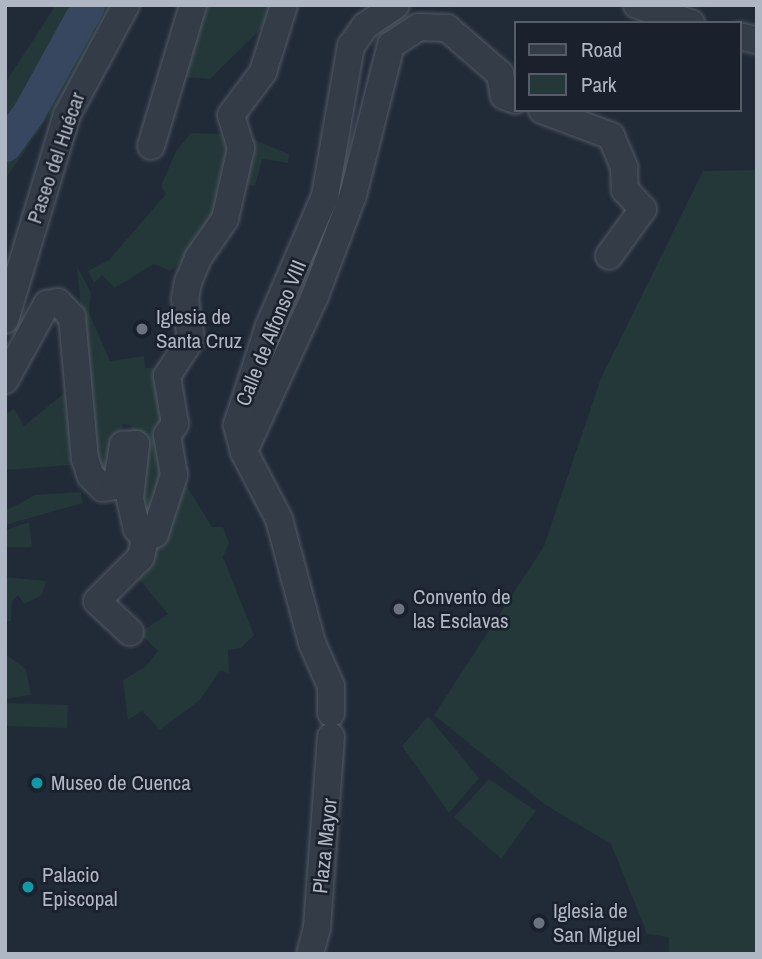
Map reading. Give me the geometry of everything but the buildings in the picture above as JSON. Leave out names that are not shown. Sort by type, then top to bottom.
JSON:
[{"type":"street","name":"Paseo del Huécar","points":[[5,320],[66,115],[126,5]]},
{"type":"street","points":[[151,146],[194,5]]},
{"type":"street","points":[[145,538],[155,534],[174,475],[167,435],[175,424],[167,376],[191,339],[185,299],[188,282],[198,258],[225,219],[241,148],[231,115],[262,72],[284,5]]},
{"type":"street","name":"Calle de Alfonso VIII","points":[[331,725],[331,686],[312,642],[279,519],[237,434],[238,415],[269,326],[325,196],[351,46],[365,26],[396,5]]},
{"type":"street","points":[[637,5],[685,21]]},
{"type":"street","points":[[244,452],[259,410],[315,296],[353,195],[391,45],[419,27],[447,28],[500,74],[510,98]]},
{"type":"street","points":[[547,112],[611,136],[624,167],[625,190],[643,209],[610,256]]},
{"type":"street","points":[[5,380],[47,304],[58,302],[72,317],[85,459],[91,476],[103,488],[116,486],[124,445],[136,444],[130,499],[137,529],[145,538]]},
{"type":"street","points":[[130,632],[97,601],[141,557],[145,538]]},
{"type":"street","name":"Plaza Mayor","points":[[310,954],[317,927],[331,725]]},
{"type":"green space","points":[[56,5],[117,5],[67,115],[56,107],[5,179],[5,83]]},
{"type":"green space","points":[[203,5],[278,5],[276,14],[210,79],[182,77]]},
{"type":"green space","points":[[191,133],[220,134],[231,144],[217,213],[185,259],[170,271],[154,264],[115,288],[102,275],[94,283],[88,271],[109,260],[166,194],[161,186],[176,151]]},
{"type":"green space","points":[[242,135],[289,154],[288,163],[262,159],[255,186],[240,183]]},
{"type":"green space","points":[[757,170],[757,954],[664,954],[669,952],[669,937],[647,934],[611,844],[544,804],[434,715],[544,546],[601,378],[703,171]]},
{"type":"green space","points":[[77,266],[91,293],[89,313],[110,361],[144,356],[145,368],[158,368],[180,475],[212,527],[223,527],[229,543],[223,557],[254,635],[241,648],[228,650],[229,673],[220,671],[200,700],[160,730],[142,711],[128,720],[123,680],[145,667],[158,651],[139,633],[168,614],[133,572],[142,453],[130,425],[123,424],[115,467],[104,479],[96,466]]},
{"type":"green space","points":[[67,391],[71,465],[5,470],[5,414],[14,409],[24,426]]},
{"type":"green space","points":[[81,492],[83,503],[5,525],[5,511],[35,495]]},
{"type":"green space","points":[[29,522],[32,547],[5,547],[5,530]]},
{"type":"green space","points":[[5,577],[46,581],[42,595],[24,604],[18,595],[12,601],[11,621],[5,621]]},
{"type":"green space","points":[[5,654],[26,669],[31,695],[5,699]]},
{"type":"green space","points":[[5,703],[68,705],[67,728],[5,726]]},
{"type":"green space","points":[[428,716],[479,778],[449,813],[402,746]]},
{"type":"green space","points":[[489,779],[536,811],[501,859],[454,817]]},
{"type":"water","points":[[78,5],[100,5],[54,97],[34,84]]},
{"type":"water","points":[[29,101],[44,111],[5,154],[5,134]]},
{"type":"waterway","points":[[5,145],[29,112],[88,5]]},
{"type":"place","name":"Iglesia de Santa Cruz","points":[[142,329]]},
{"type":"place","name":"Convento de las Esclavas","points":[[399,609]]},
{"type":"place","name":"Museo de Cuenca","points":[[37,783]]},
{"type":"place","name":"Palacio Episcopal","points":[[28,887]]},
{"type":"place","name":"Iglesia de San Miguel","points":[[539,923]]}]
